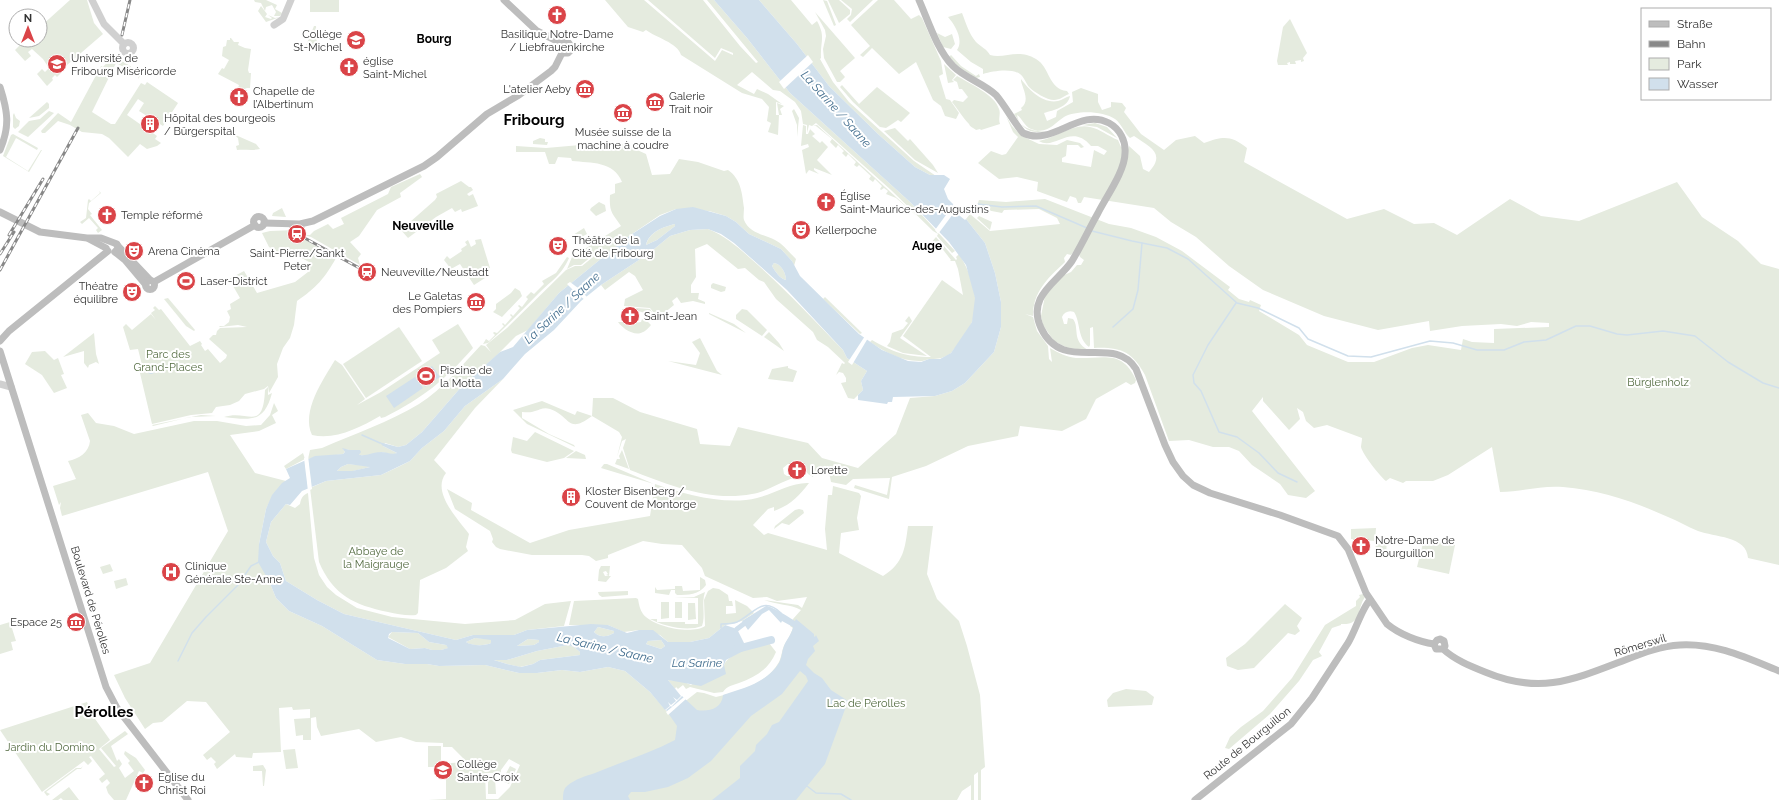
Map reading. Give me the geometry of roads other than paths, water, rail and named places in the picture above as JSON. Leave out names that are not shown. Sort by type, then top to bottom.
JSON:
[{"type":"main road","points":[[504,0],[537,31],[560,43],[567,41],[571,46],[571,50],[568,53],[562,53]]},
{"type":"main road","points":[[919,0],[941,49],[947,58],[961,72],[994,94],[1019,128],[1029,136],[1047,134],[1078,121],[1094,118],[1100,119],[1116,127],[1123,138],[1125,147],[1124,162],[1121,170],[1076,254],[1046,289],[1040,301],[1038,320],[1045,336],[1057,347],[1067,351],[1076,353],[1115,353],[1126,357],[1132,362],[1136,369],[1173,462],[1182,476],[1193,485],[1210,493],[1336,534],[1348,549],[1370,600]]},
{"type":"main road","points":[[560,43],[559,47],[562,53]]},
{"type":"main road","points":[[0,212],[40,232],[87,238],[101,238],[150,282],[255,225],[254,221],[257,217],[263,218],[264,223],[306,223],[321,218],[424,166],[437,157],[487,114],[519,95],[555,67],[562,53]]},
{"type":"main road","points":[[0,87],[8,121],[7,130],[0,150]]},
{"type":"main road","points":[[0,341],[9,331],[112,248]]},
{"type":"main road","name":"Boulevard de Pérolles","points":[[0,351],[3,370],[12,386],[108,691],[124,717],[188,800]]},
{"type":"main road","name":"Römerswil","points":[[1370,600],[1392,628],[1422,642],[1434,644],[1437,640],[1442,639],[1445,643],[1443,649],[1455,659],[1501,679],[1519,683],[1539,685],[1556,683],[1599,670],[1654,649],[1681,645],[1717,648],[1742,655],[1779,671]]},
{"type":"main road","name":"Route de Bourguillon","points":[[1195,800],[1291,724],[1302,712],[1351,638],[1365,607],[1370,600]]},
{"type":"street","points":[[92,0],[104,24],[124,44]]},
{"type":"street","points":[[274,25],[282,19],[291,0]]},
{"type":"street","points":[[0,384],[12,386]]},
{"type":"water","name":"La Sarine","points":[[714,0],[759,0],[797,44],[829,86],[878,134],[915,167],[930,175],[944,175],[950,179],[944,189],[948,199],[953,204],[955,212],[965,220],[966,219],[985,243],[995,273],[1001,302],[1001,327],[994,352],[965,383],[952,391],[935,396],[893,397],[892,402],[888,402],[887,404],[858,400],[858,395],[863,390],[861,381],[867,371],[847,358],[843,350],[787,290],[734,243],[721,234],[708,229],[690,230],[670,236],[648,254],[601,285],[581,301],[554,330],[525,354],[503,379],[465,406],[444,431],[422,448],[410,461],[381,475],[326,481],[302,491],[290,505],[286,504],[271,522],[266,542],[273,556],[280,563],[286,581],[344,614],[456,640],[473,635],[514,635],[527,630],[591,624],[608,625],[627,633],[639,630],[653,630],[668,642],[690,642],[709,638],[725,625],[737,629],[747,649],[726,660],[724,665],[726,674],[701,686],[668,680],[681,696],[677,700],[673,697],[676,701],[671,705],[668,702],[670,706],[665,710],[650,692],[625,671],[608,667],[580,672],[562,670],[537,673],[519,673],[485,665],[439,666],[427,664],[405,664],[377,660],[322,626],[289,611],[276,598],[269,581],[258,562],[259,544],[266,509],[272,495],[282,483],[290,478],[286,469],[315,456],[343,454],[345,452],[342,448],[360,450],[361,452],[359,455],[381,452],[393,454],[397,453],[383,446],[379,442],[398,447],[406,445],[422,432],[462,386],[500,352],[513,347],[559,293],[629,236],[660,216],[676,209],[693,207],[726,216],[736,222],[749,234],[781,249],[792,261],[800,276],[859,334],[882,350],[908,361],[921,362],[929,359],[940,359],[951,353],[972,322],[975,298],[966,265],[949,242],[910,202],[790,93],[747,38]],"holes":[[[675,224],[675,226],[657,240],[646,245],[653,233]],[[774,263],[781,267],[786,280],[776,272],[772,266]],[[348,464],[370,467],[352,471],[337,471],[341,467]],[[598,627],[614,631],[614,633],[606,636],[596,634],[594,632]],[[392,632],[418,633],[429,642],[446,645],[448,648],[441,650],[425,648],[410,649],[388,638],[389,634]],[[475,638],[491,640],[491,643],[485,645],[475,645],[466,642]],[[528,639],[539,640],[539,642],[534,645],[517,646]],[[661,640],[665,646],[661,649],[646,644],[648,641]],[[568,645],[574,647],[580,652],[580,655],[540,660],[533,664],[521,667],[494,660],[507,660],[537,651]]]},
{"type":"water","points":[[151,364],[156,369],[151,374],[146,369]]},
{"type":"water","points":[[432,366],[440,377],[425,387],[417,376]]},
{"type":"water","points":[[415,377],[423,388],[394,408],[386,396]]},
{"type":"water","name":"Lac de Pérolles","points":[[768,606],[795,621],[796,619],[814,634],[815,637],[816,635],[819,641],[813,646],[815,651],[808,659],[806,665],[822,678],[831,690],[848,701],[825,764],[796,800],[712,800],[740,778],[740,766],[755,751],[756,745],[767,734],[772,725],[779,722],[808,681],[806,676],[800,671],[782,694],[751,716],[711,761],[688,778],[668,787],[645,792],[631,792],[628,796],[630,800],[563,800],[565,789],[573,781],[646,753],[675,740],[677,726],[666,710],[671,706],[675,710],[672,706],[682,696],[697,710],[710,710],[720,704],[723,695],[739,690],[763,679],[775,668],[780,661],[784,646],[793,627],[782,621],[781,623],[769,610],[762,614],[748,630],[742,621]]},
{"type":"waterway","points":[[978,204],[1002,207],[1036,206],[1087,228]]},
{"type":"waterway","points":[[1092,231],[1167,248],[1188,259],[1237,303],[1258,308],[1299,328],[1308,339],[1348,356],[1371,357],[1430,341],[1453,343],[1477,350],[1504,350],[1524,342],[1546,340],[1576,326],[1590,326],[1617,334],[1627,335],[1663,331],[1695,336],[1728,362],[1763,383],[1779,388]]},
{"type":"waterway","points":[[1113,327],[1133,309],[1138,290],[1142,243]]},
{"type":"waterway","points":[[1236,303],[1208,345],[1193,375],[1194,383],[1201,391],[1219,432],[1237,437],[1259,453],[1278,473],[1297,482]]},
{"type":"waterway","points":[[362,435],[380,443]]},
{"type":"waterway","points":[[178,661],[192,633],[238,585],[251,566],[259,562]]},
{"type":"waterway","points":[[721,628],[721,624],[731,624],[737,622],[763,606],[774,608],[781,613]]},
{"type":"waterway","points":[[737,629],[749,620]]},
{"type":"waterway","name":"La Sarine / Saane","points":[[737,649],[771,640]]},
{"type":"waterway","points":[[807,786],[816,793],[841,794],[851,800]]},
{"type":"railway","points":[[122,35],[130,0]]},
{"type":"railway","points":[[0,270],[78,128]]},
{"type":"railway","points":[[9,235],[43,179]]},
{"type":"railway","points":[[0,254],[14,232]]},
{"type":"railway","points":[[301,236],[363,270]]},
{"type":"place","name":"Basilique Notre-Dame / Liebfrauenkirche","points":[[557,15]]},
{"type":"place","name":"Collège St-Michel","points":[[356,40]]},
{"type":"place","name":"Université de Fribourg Miséricorde","points":[[57,64]]},
{"type":"place","name":"église Saint-Michel","points":[[349,67]]},
{"type":"place","name":"L'atelier Aeby","points":[[585,89]]},
{"type":"place","name":"Chapelle de l’Albertinum","points":[[239,97]]},
{"type":"place","name":"Galerie Trait noir","points":[[655,102]]},
{"type":"place","name":"Musée suisse de la machine à coudre","points":[[623,113]]},
{"type":"place","name":"Hôpital des bourgeois / Bürgerspital","points":[[150,124]]},
{"type":"place","name":"Église Saint-Maurice-des-Augustins","points":[[826,202]]},
{"type":"place","name":"Temple réformé","points":[[107,215]]},
{"type":"place","name":"Kellerpoche","points":[[801,230]]},
{"type":"place","name":"Saint-Pierre/Sankt Peter","points":[[297,234]]},
{"type":"place","name":"Théâtre de la Cité de Fribourg","points":[[558,246]]},
{"type":"place","name":"Arena Cinéma","points":[[134,251]]},
{"type":"place","name":"Neuveville/Neustadt","points":[[367,272]]},
{"type":"place","name":"Laser-District","points":[[186,281]]},
{"type":"place","name":"Théatre équilibre","points":[[132,292]]},
{"type":"place","name":"Le Galetas des Pompiers","points":[[476,302]]},
{"type":"place","name":"Saint-Jean","points":[[630,316]]},
{"type":"place","name":"Piscine de la Motta","points":[[426,376]]},
{"type":"place","name":"Lorette","points":[[797,470]]},
{"type":"place","name":"Kloster Bisenberg / Couvent de Montorge","points":[[571,497]]},
{"type":"place","name":"Notre-Dame de Bourguillon","points":[[1361,546]]},
{"type":"place","name":"Clinique Générale Ste-Anne","points":[[171,572]]},
{"type":"place","name":"Espace 25","points":[[76,622]]},
{"type":"place","name":"Collège Sainte-Croix","points":[[443,770]]},
{"type":"place","name":"Eglise du Christ Roi","points":[[144,783]]},
{"type":"district","name":"Bourg","points":[[434,39]]},
{"type":"district","name":"Fribourg","points":[[534,120]]},
{"type":"district","name":"Neuveville","points":[[423,226]]},
{"type":"district","name":"Auge","points":[[927,246]]},
{"type":"district","name":"Pérolles","points":[[104,712]]},
{"type":"park label","name":"Parc des Grand-Places","points":[[168,360]]},
{"type":"park label","name":"Bürglenholz","points":[[1658,382]]},
{"type":"park label","name":"Abbaye de la Maigrauge","points":[[376,557]]},
{"type":"park label","name":"Jardin du Domino","points":[[50,747]]}]
